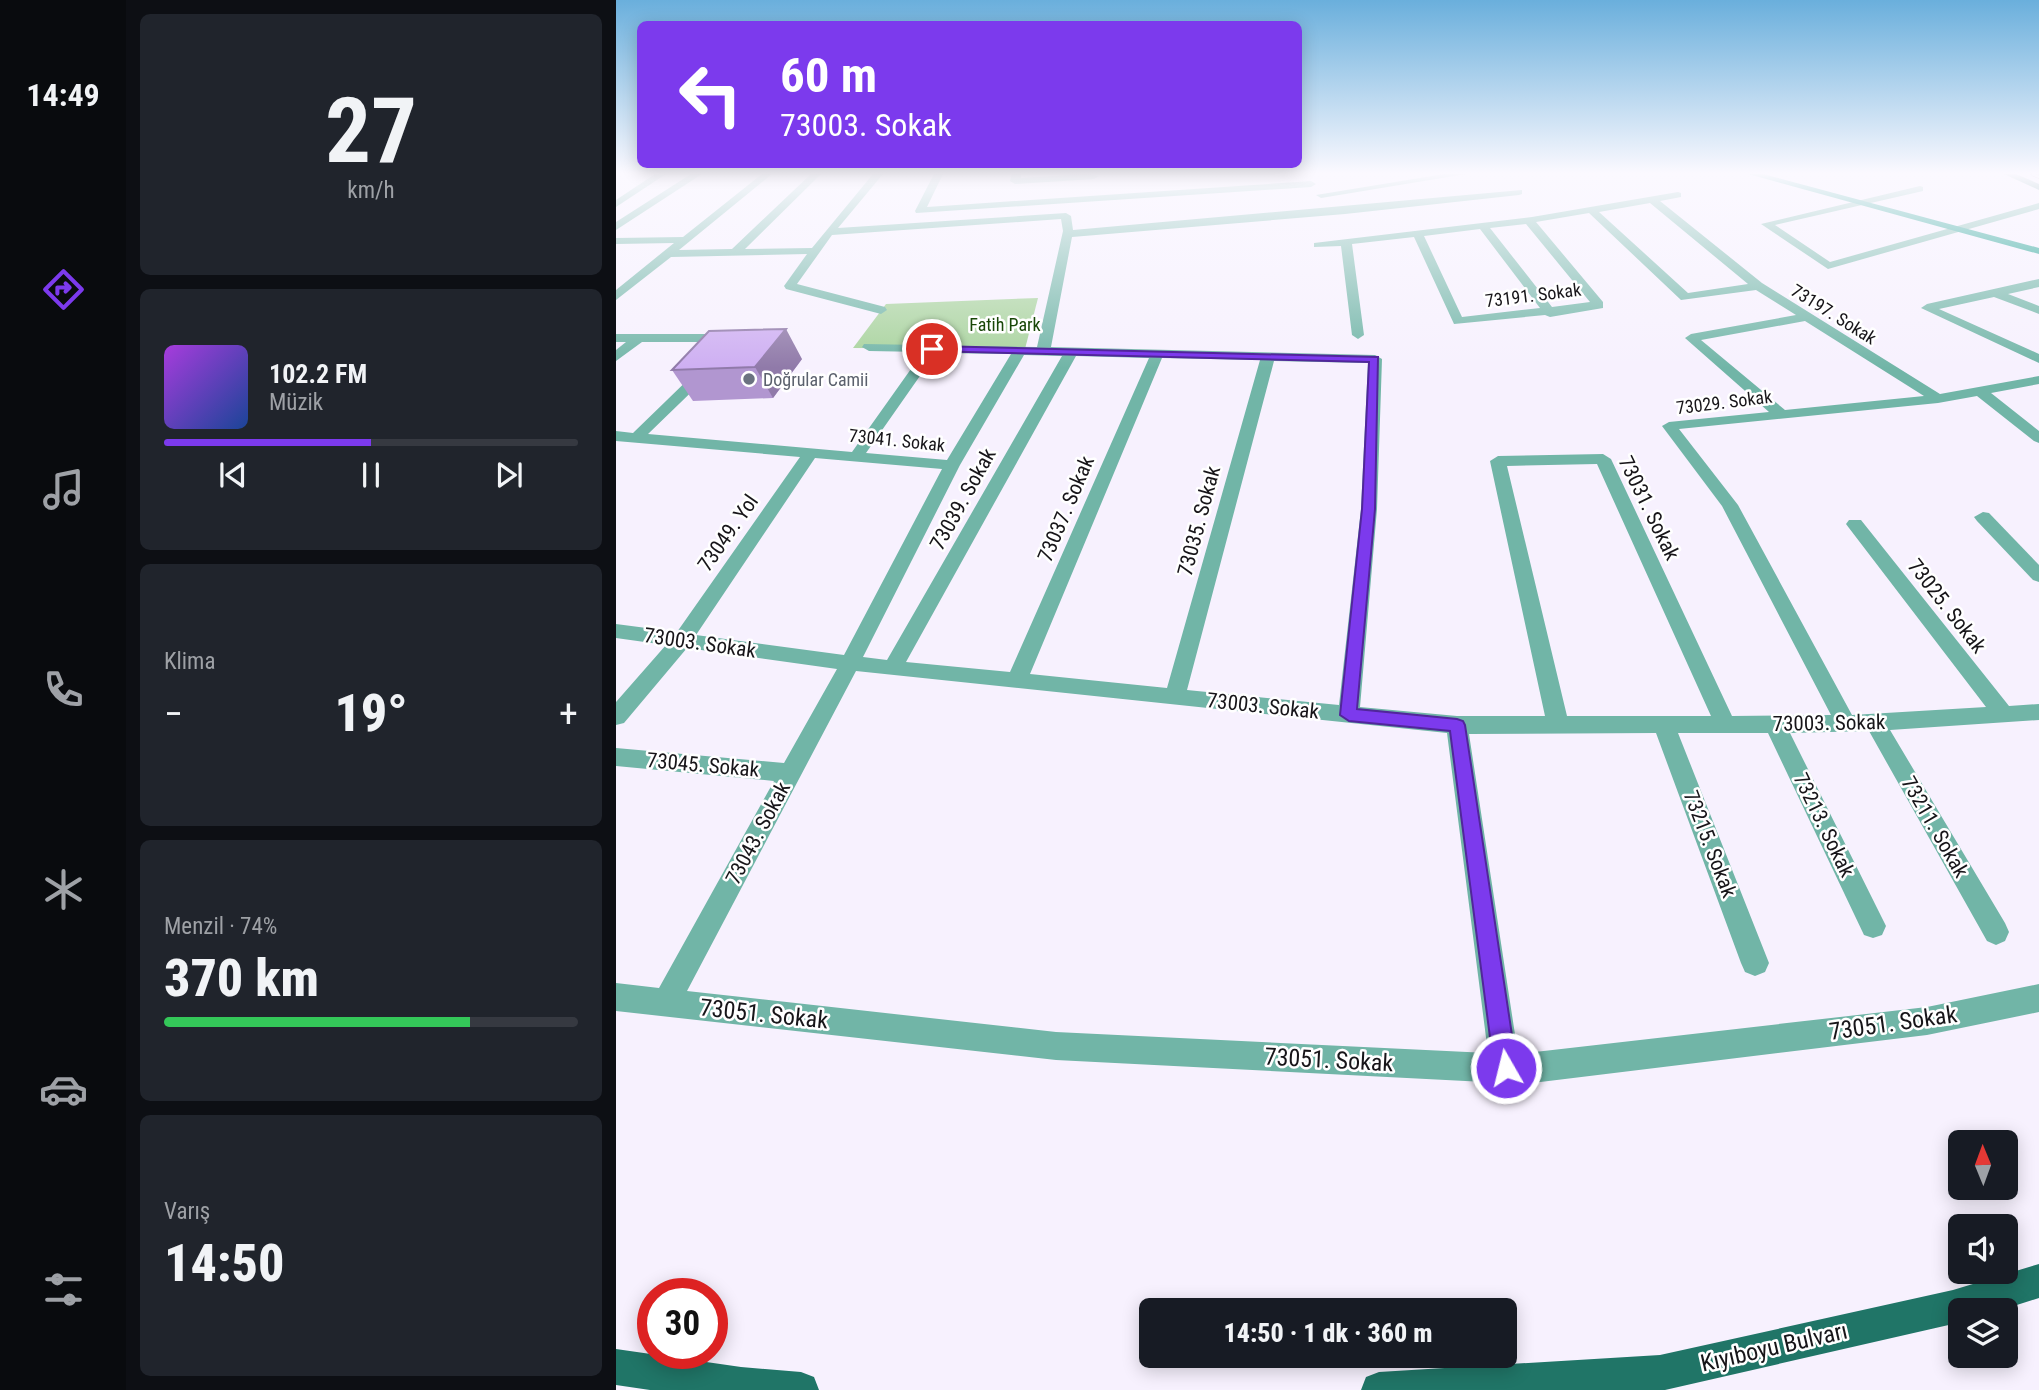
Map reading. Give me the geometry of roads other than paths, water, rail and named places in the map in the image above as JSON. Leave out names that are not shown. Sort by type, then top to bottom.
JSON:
[{"type":"main road","points":[[1994,239],[2039,251]]},
{"type":"main road","name":"Kıyıboyu Bulvarı","points":[[1379,1390],[1660,1373],[1953,1307],[2039,1281]]},
{"type":"main road","points":[[616,1367],[741,1385],[801,1390]]},
{"type":"street","points":[[735,253],[749,239]]},
{"type":"street","points":[[824,239],[790,286],[881,310]]},
{"type":"street","points":[[1044,352],[1066,239]]},
{"type":"street","points":[[1318,245],[1364,239]]},
{"type":"street","name":"73191. Sokak","points":[[1420,239],[1458,321],[1550,313],[1599,305],[1544,239]]},
{"type":"street","points":[[1490,239],[1550,313]]},
{"type":"street","points":[[1622,239],[1685,297],[1758,286]]},
{"type":"street","name":"73197. Sokak","points":[[1699,239],[1758,286],[1938,399]]},
{"type":"street","points":[[1788,239],[1828,266],[1918,239]]},
{"type":"street","points":[[616,241],[687,240]]},
{"type":"street","points":[[616,296],[687,240]]},
{"type":"street","points":[[1346,241],[1358,335]]},
{"type":"street","points":[[668,254],[815,251]]},
{"type":"street","points":[[2039,283],[1927,308],[2039,359]]},
{"type":"street","points":[[1998,293],[2039,310]]},
{"type":"street","points":[[1782,415],[1691,338],[1807,317]]},
{"type":"street","points":[[616,338],[740,338],[637,437]]},
{"type":"street","points":[[616,357],[639,338]]},
{"type":"street","points":[[869,348],[1375,359],[1369,509],[1349,715]]},
{"type":"street","points":[[857,455],[932,349]]},
{"type":"street","points":[[952,465],[1020,351]]},
{"type":"street","name":"73039. Sokak","points":[[893,668],[1071,352]]},
{"type":"street","name":"73037. Sokak","points":[[1017,681],[1157,354]]},
{"type":"street","name":"73035. Sokak","points":[[1175,697],[1268,357]]},
{"type":"street","name":"73029. Sokak","points":[[1846,724],[1730,505],[1669,426],[1938,399],[2039,380]]},
{"type":"street","points":[[1981,392],[2039,438]]},
{"type":"street","name":"73041. Sokak","points":[[616,436],[952,465],[850,663]]},
{"type":"street","name":"73049. Yol","points":[[616,717],[682,640],[812,451]]},
{"type":"street","name":"73031. Sokak","points":[[1558,725],[1498,461],[1603,459],[1726,725]]},
{"type":"street","points":[[1983,517],[2039,576]]},
{"type":"street","name":"73025. Sokak","points":[[1854,524],[2004,715]]},
{"type":"street","name":"73003. Sokak","points":[[616,631],[893,668],[1457,725],[1846,724],[2039,712]]},
{"type":"street","name":"73043. Sokak","points":[[666,1003],[850,663]]},
{"type":"street","name":"73211. Sokak","points":[[1875,723],[1996,932]]},
{"type":"street","name":"73213. Sokak","points":[[1775,724],[1873,926]]},
{"type":"street","points":[[1457,725],[1506,1068]]},
{"type":"street","name":"73215. Sokak","points":[[1664,725],[1755,964]]},
{"type":"street","name":"73045. Sokak","points":[[616,757],[790,773]]},
{"type":"street","name":"73051. Sokak","points":[[616,997],[1056,1046],[1524,1069],[1927,1021],[2039,998]]},
{"type":"place","name":"Doğrular Camii","points":[[749,379]]},
{"type":"park label","name":"Fatih Park","points":[[1005,324]]}]
